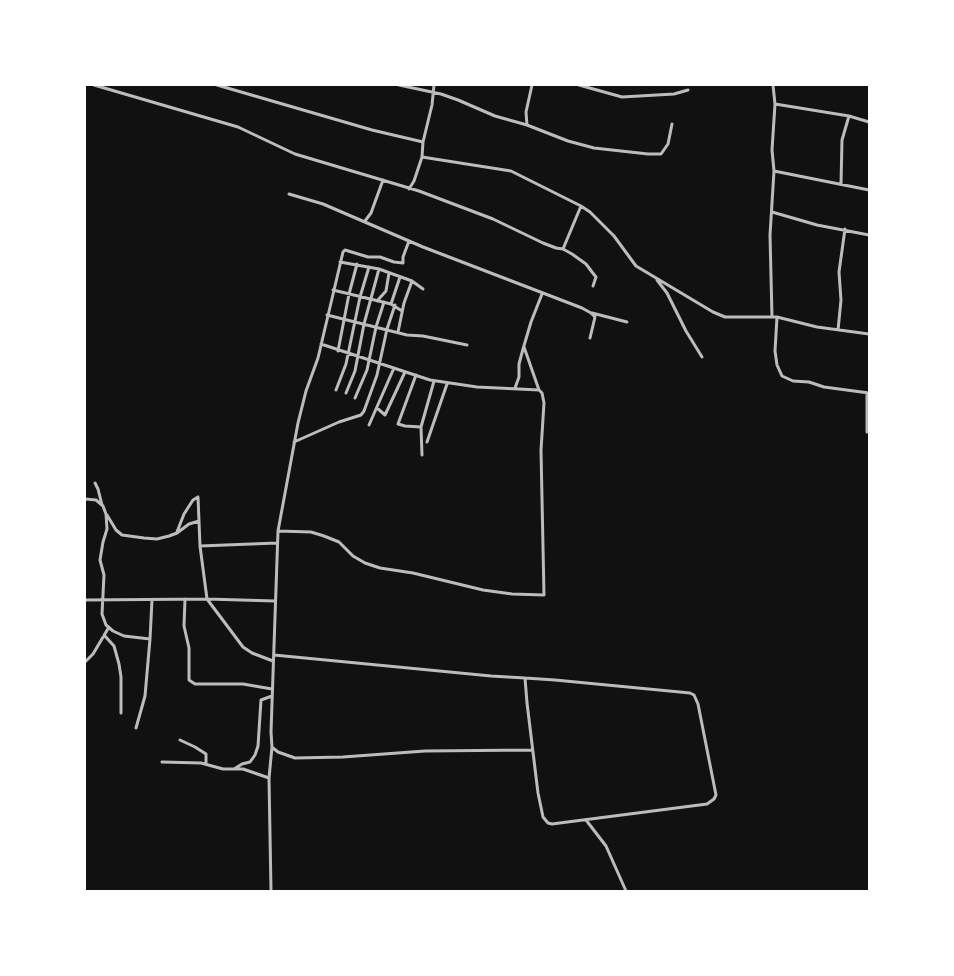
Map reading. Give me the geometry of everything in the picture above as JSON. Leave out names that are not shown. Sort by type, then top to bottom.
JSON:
[{"type":"street","points":[[94,85],[238,127],[294,154],[383,180],[493,219],[543,243],[563,249],[586,264],[596,277],[593,286]]},
{"type":"street","points":[[217,85],[372,130],[423,142]]},
{"type":"street","points":[[399,85],[432,91],[489,114],[527,125],[583,146],[661,154],[668,144],[672,124]]},
{"type":"street","points":[[409,189],[414,182],[422,157],[434,85]]},
{"type":"street","points":[[527,125],[526,112],[532,85]]},
{"type":"street","points":[[579,85],[622,97],[674,94],[688,90]]},
{"type":"street","points":[[774,85],[775,104],[772,150],[774,171],[770,235],[777,365],[782,376],[793,381],[809,382],[824,387],[868,393],[867,432]]},
{"type":"street","points":[[775,104],[849,116],[869,122]]},
{"type":"street","points":[[840,184],[842,140],[849,116]]},
{"type":"street","points":[[422,157],[510,171],[581,206],[590,212],[614,236],[632,263],[713,312],[725,317],[775,317],[818,327],[869,334]]},
{"type":"street","points":[[774,171],[869,190]]},
{"type":"street","points":[[365,222],[371,213],[383,180]]},
{"type":"street","points":[[289,194],[323,204],[409,241],[591,313],[627,322]]},
{"type":"street","points":[[563,249],[581,206]]},
{"type":"street","points":[[772,212],[816,225],[869,235]]},
{"type":"street","points":[[838,330],[841,300],[839,272],[845,229]]},
{"type":"street","points":[[271,891],[269,778],[272,748],[277,543],[294,442],[306,391],[316,365],[341,255],[345,250],[368,257],[380,256],[394,262],[404,263],[403,257],[409,241]]},
{"type":"street","points":[[340,262],[380,269],[412,281],[424,289]]},
{"type":"street","points":[[338,351],[357,264]]},
{"type":"street","points":[[336,390],[348,354],[360,297],[369,267]]},
{"type":"street","points":[[346,393],[355,371],[364,324],[380,269]]},
{"type":"street","points":[[378,301],[386,291],[389,273]]},
{"type":"street","points":[[294,442],[339,422],[361,415],[372,392],[400,277]]},
{"type":"street","points":[[655,277],[667,293],[686,331],[702,357]]},
{"type":"street","points":[[398,332],[404,303],[412,281]]},
{"type":"street","points":[[333,290],[384,302],[402,311]]},
{"type":"street","points":[[515,388],[519,377],[519,364],[531,322],[542,294]]},
{"type":"street","points":[[356,398],[364,381],[376,327],[384,302]]},
{"type":"street","points":[[393,305],[404,303]]},
{"type":"street","points":[[590,338],[595,317],[591,313]]},
{"type":"street","points":[[328,315],[467,346]]},
{"type":"street","points":[[321,344],[416,376],[448,384],[539,390]]},
{"type":"street","points":[[278,531],[311,532],[324,536],[339,542],[353,556],[365,563],[380,568],[412,573],[483,590],[512,594],[544,595],[541,450],[544,396],[539,390],[524,347]]},
{"type":"street","points":[[369,425],[394,368]]},
{"type":"street","points":[[378,408],[385,416],[404,372]]},
{"type":"street","points":[[416,376],[398,424],[421,427]]},
{"type":"street","points":[[422,455],[421,427],[434,381]]},
{"type":"street","points":[[428,442],[448,384]]},
{"type":"street","points":[[95,483],[106,514],[116,530],[122,535],[157,539],[177,533],[188,524],[199,521]]},
{"type":"street","points":[[177,533],[184,514],[193,500],[198,497],[200,546],[207,599],[243,647],[252,653],[273,661]]},
{"type":"street","points":[[85,499],[96,500],[103,506]]},
{"type":"street","points":[[106,514],[107,529],[100,560],[104,575],[102,614],[106,625],[124,636],[150,640]]},
{"type":"street","points":[[200,546],[277,543]]},
{"type":"street","points":[[185,599],[184,626],[189,648],[189,680],[195,684],[243,684],[272,689]]},
{"type":"street","points":[[85,600],[207,599],[275,601]]},
{"type":"street","points":[[136,728],[145,696],[152,600]]},
{"type":"street","points":[[85,662],[93,654],[109,627]]},
{"type":"street","points":[[104,635],[110,641],[117,654],[121,677],[121,713]]},
{"type":"street","points":[[274,656],[525,678],[690,693],[696,699],[716,795],[714,799],[707,804],[548,823],[543,817],[532,750],[525,678]]},
{"type":"street","points":[[234,769],[250,762],[255,755],[258,746],[261,700],[272,696]]},
{"type":"street","points":[[180,740],[206,754],[206,764]]},
{"type":"street","points":[[272,748],[295,758],[343,757],[425,751],[532,750]]},
{"type":"street","points":[[162,762],[206,764],[223,769],[243,769],[269,778]]},
{"type":"street","points":[[585,819],[606,846],[626,891]]}]
